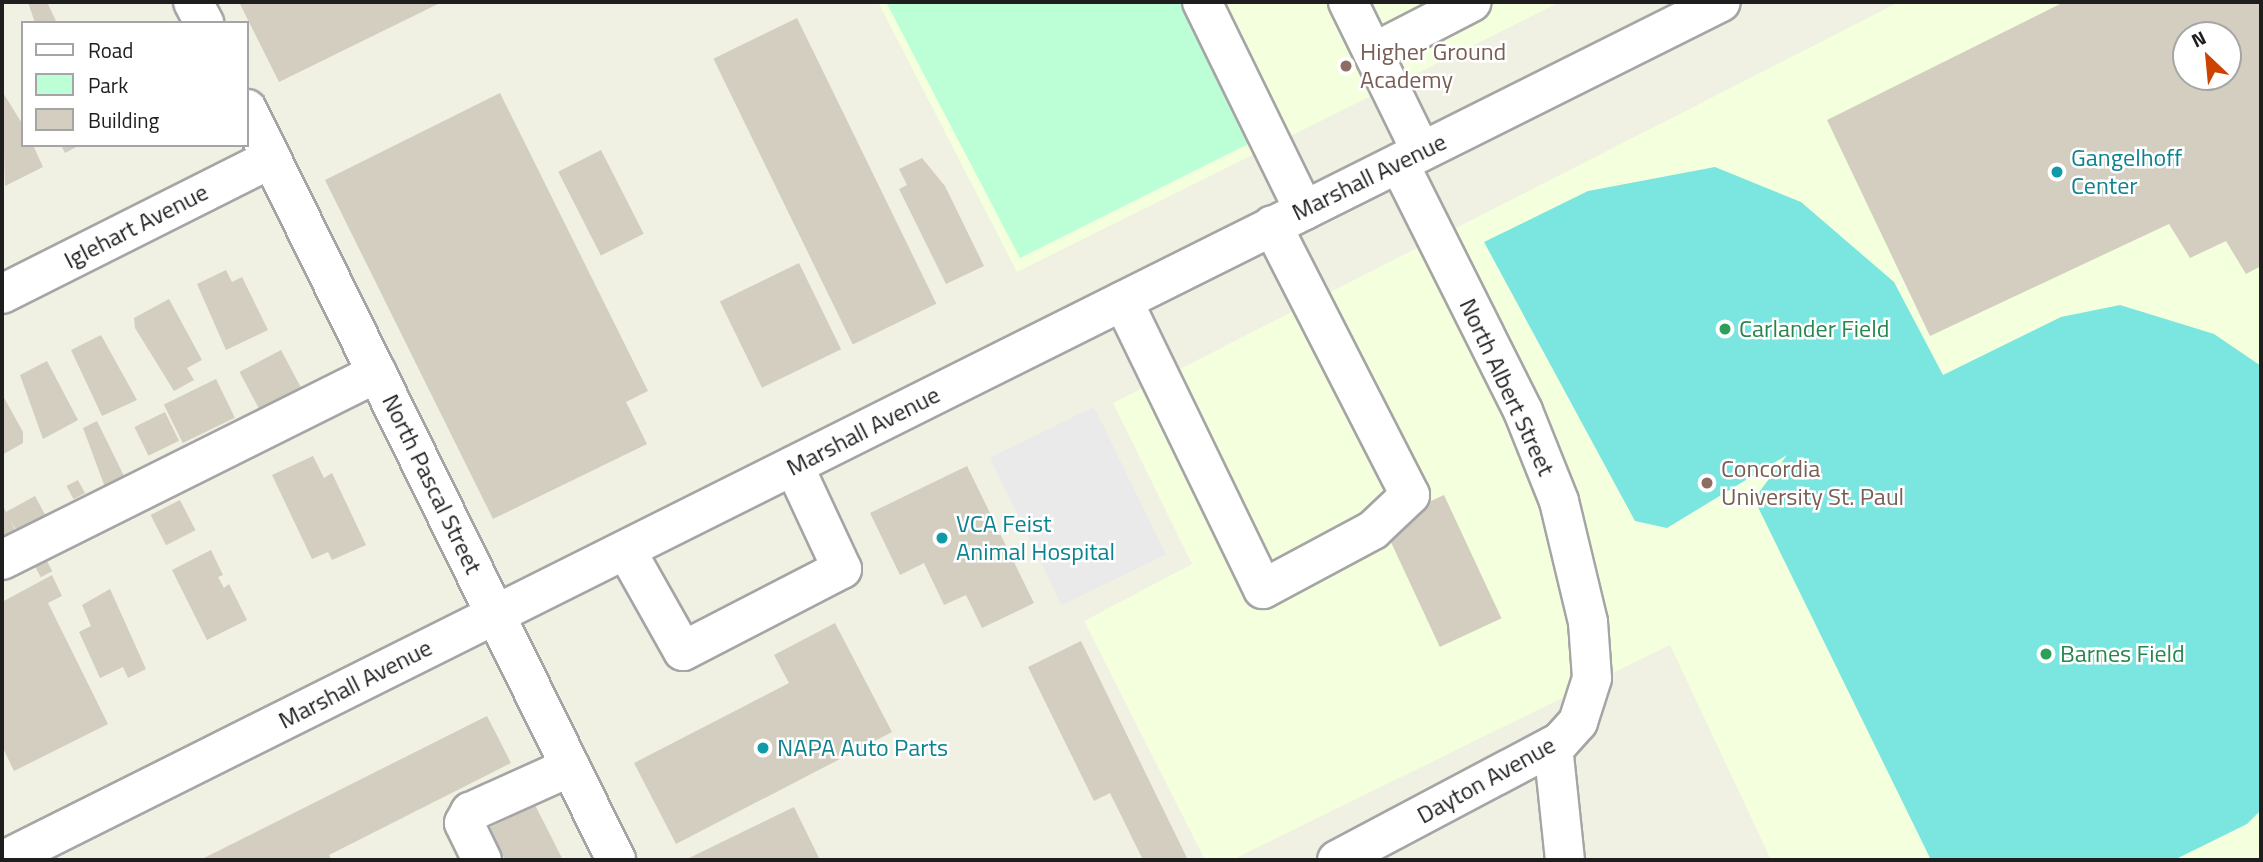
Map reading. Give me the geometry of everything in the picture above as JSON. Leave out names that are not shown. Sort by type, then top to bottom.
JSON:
[{"type":"street","points":[[193,2],[203,21]]},
{"type":"street","points":[[1123,301],[1263,589],[1373,530],[1410,495],[1288,218],[1202,2]]},
{"type":"street","name":"North Albert Street","points":[[1348,2],[1373,53],[1410,157],[1541,454],[1588,622]]},
{"type":"street","points":[[1373,53],[1472,2]]},
{"type":"street","name":"Marshall Avenue","points":[[4,860],[1721,2]]},
{"type":"street","name":"North Pascal Street","points":[[248,112],[616,860]]},
{"type":"street","name":"Iglehart Avenue","points":[[2,293],[271,159]]},
{"type":"street","points":[[2,560],[377,373]]},
{"type":"street","points":[[625,550],[683,651],[842,569],[794,466]]},
{"type":"street","name":"Dayton Avenue","points":[[1337,860],[1553,746],[1578,722],[1592,678],[1588,622]]},
{"type":"street","points":[[1553,746],[1565,860]]},
{"type":"street","points":[[482,860],[464,823],[470,812],[570,767]]},
{"type":"shaded area","points":[[878,2],[1560,2],[1017,272]]},
{"type":"shaded area","name":"Concordia University St. Paul","points":[[1899,2],[2261,2],[2261,859],[1771,860],[1670,645],[1232,860],[1205,860],[1084,621],[1192,564],[1113,403]]},
{"type":"shaded area","name":"Barnes Field","points":[[1715,167],[1801,202],[1894,282],[1943,375],[2061,317],[2120,305],[2214,334],[2261,366],[2261,810],[2247,824],[2174,860],[1931,860],[1754,499],[1787,455],[1667,528],[1635,521],[1484,242],[1588,191]]},
{"type":"shaded area","points":[[1094,407],[1166,554],[1062,605],[990,458]]},
{"type":"green space","points":[[886,2],[1190,2],[1258,139],[1020,258]]},
{"type":"building","points":[[28,2],[47,2],[56,21],[34,21]]},
{"type":"building","points":[[239,2],[442,2],[279,82]]},
{"type":"building","name":"Gangelhoff Center","points":[[2064,2],[2261,2],[2261,266],[2246,274],[2226,241],[2190,258],[2169,224],[1930,336],[1827,120]]},
{"type":"building","points":[[797,18],[936,304],[853,345],[713,59]]},
{"type":"building","points":[[2,91],[21,122],[21,147],[34,147],[43,167],[5,186]]},
{"type":"building","points":[[500,93],[648,391],[626,402],[647,444],[493,519],[325,180]]},
{"type":"building","points":[[62,147],[76,147],[65,153]]},
{"type":"building","points":[[601,150],[644,234],[601,256],[558,172]]},
{"type":"building","points":[[922,158],[945,186],[984,266],[946,284],[899,189],[907,185],[899,169]]},
{"type":"building","points":[[799,263],[841,349],[762,388],[720,302]]},
{"type":"building","points":[[226,270],[232,282],[242,277],[268,330],[226,350],[197,284]]},
{"type":"building","points":[[169,299],[202,360],[187,368],[194,380],[174,391],[135,328],[134,318]]},
{"type":"building","points":[[101,335],[137,400],[102,416],[71,350]]},
{"type":"building","points":[[281,350],[302,390],[261,412],[240,372]]},
{"type":"building","points":[[47,361],[78,420],[43,439],[20,375]]},
{"type":"building","points":[[216,379],[235,418],[183,443],[164,404]]},
{"type":"building","points":[[2,394],[23,432],[23,443],[2,455]]},
{"type":"building","points":[[165,412],[179,441],[148,456],[134,427]]},
{"type":"building","points":[[97,421],[126,480],[106,490],[83,428]]},
{"type":"building","points":[[313,456],[324,478],[332,473],[366,545],[332,560],[328,552],[312,559],[272,475]]},
{"type":"building","name":"VCA Feist Animal Hospital","points":[[967,466],[1034,603],[982,628],[966,595],[944,605],[924,563],[900,575],[870,513]]},
{"type":"building","points":[[78,480],[85,493],[74,499],[67,486]]},
{"type":"building","points":[[1444,495],[1501,618],[1440,647],[1382,524]]},
{"type":"building","points":[[35,496],[49,522],[20,537],[10,519],[15,530],[2,537],[2,504],[6,512]]},
{"type":"building","points":[[180,500],[195,530],[166,545],[151,515]]},
{"type":"building","points":[[211,550],[223,575],[218,577],[224,588],[229,584],[247,620],[207,640],[172,570]]},
{"type":"building","points":[[45,557],[52,571],[41,577],[33,563]]},
{"type":"building","points":[[52,575],[62,596],[48,603],[108,724],[14,771],[2,746],[2,602]]},
{"type":"building","points":[[110,589],[146,669],[128,678],[123,667],[100,678],[79,632],[91,626],[82,605]]},
{"type":"building","name":"NAPA Auto Parts","points":[[835,623],[892,732],[676,844],[634,763],[789,683],[774,655]]},
{"type":"building","points":[[1081,641],[1188,860],[1143,860],[1110,793],[1094,801],[1028,667]]},
{"type":"building","points":[[487,716],[511,763],[329,855],[332,860],[200,860]]},
{"type":"building","points":[[535,805],[563,860],[505,860],[489,828]]},
{"type":"building","points":[[794,807],[820,860],[685,860]]},
{"type":"place","name":"Higher Ground Academy","points":[[1346,66]]},
{"type":"place","name":"Gangelhoff Center","points":[[2057,172]]},
{"type":"place","name":"Carlander Field","points":[[1725,329]]},
{"type":"place","name":"Concordia University St. Paul","points":[[1707,483]]},
{"type":"place","name":"VCA Feist Animal Hospital","points":[[942,538]]},
{"type":"place","name":"Barnes Field","points":[[2046,654]]},
{"type":"place","name":"NAPA Auto Parts","points":[[763,748]]}]
